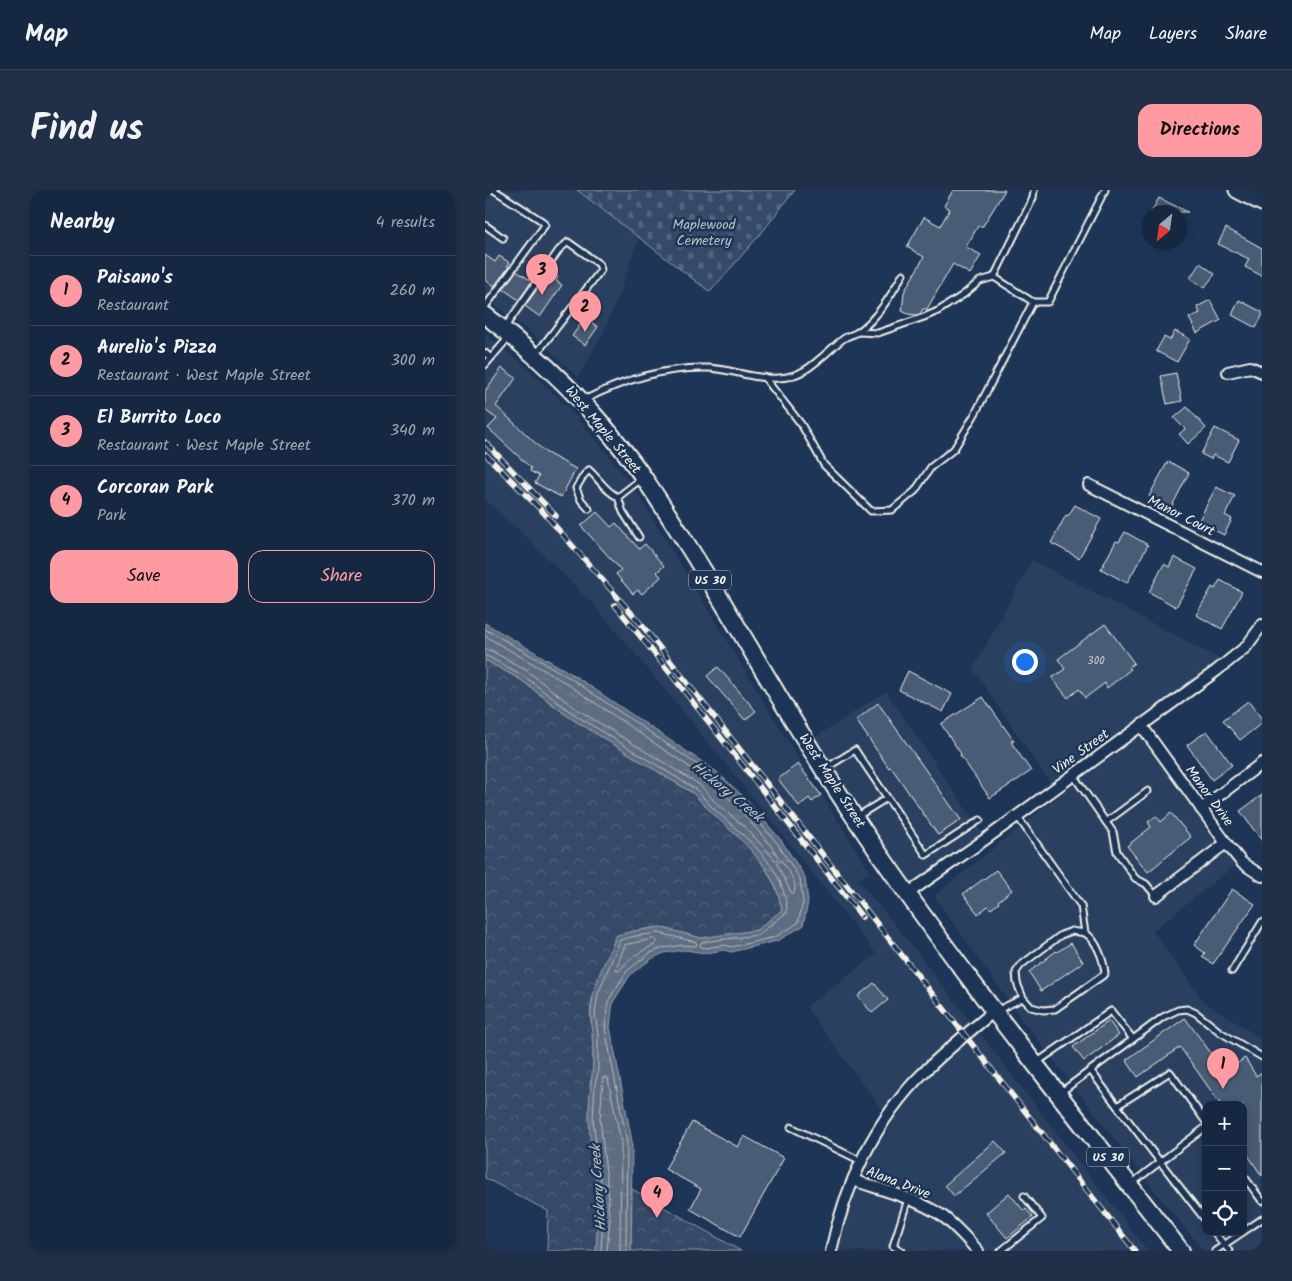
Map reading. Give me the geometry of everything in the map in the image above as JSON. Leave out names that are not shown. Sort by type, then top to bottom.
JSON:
[{"type":"main road","name":"West Maple Street","points":[[485,315],[554,373],[617,441],[644,478],[714,586],[823,770],[907,894],[993,1012],[1181,1251]]},
{"type":"street","points":[[1237,190],[1262,203]]},
{"type":"street","points":[[1227,372],[1250,368],[1262,372]]},
{"type":"street","name":"Manor Court","points":[[1089,485],[1262,572]]},
{"type":"street","name":"Vine Street","points":[[907,894],[1186,693],[1246,647],[1262,624]]},
{"type":"street","name":"Manor Drive","points":[[1141,725],[1242,863],[1262,876]]},
{"type":"street","points":[[1201,809],[1262,763]]},
{"type":"street","points":[[1156,896],[1226,843]]},
{"type":"street","points":[[831,1251],[853,1180],[877,1131],[907,1090],[924,1072],[993,1012]]},
{"type":"street","name":"Alana Drive","points":[[853,1180],[909,1199],[941,1215],[962,1233],[978,1251]]},
{"type":"lane","points":[[485,307],[545,225],[542,221],[494,190]]},
{"type":"lane","points":[[859,332],[878,333],[924,317],[938,311],[963,295],[980,281],[994,277],[1033,198],[1034,190]]},
{"type":"lane","points":[[994,277],[1033,302],[1048,302],[1105,190]]},
{"type":"lane","points":[[485,225],[503,238]]},
{"type":"lane","points":[[485,365],[559,250],[568,242],[599,264],[601,270],[535,356]]},
{"type":"lane","points":[[581,402],[607,388],[636,378],[678,370],[709,368],[747,376],[780,378],[803,373],[844,338],[859,332],[876,316],[890,297],[903,274]]},
{"type":"lane","points":[[764,377],[801,424],[824,465],[871,511],[892,510],[915,491],[931,467],[954,449],[975,414],[1033,302]]},
{"type":"lane","points":[[485,353],[491,358]]},
{"type":"lane","points":[[589,509],[581,500],[576,488],[589,470],[599,478],[610,494],[618,497]]},
{"type":"lane","points":[[618,497],[644,478]]},
{"type":"lane","points":[[618,497],[623,512],[639,537]]},
{"type":"lane","points":[[823,770],[855,750],[926,855],[979,820]]},
{"type":"lane","points":[[1073,775],[1113,832],[1117,852],[1135,878],[1146,884],[1156,896]]},
{"type":"lane","points":[[1106,822],[1148,791]]},
{"type":"lane","points":[[855,818],[887,798]]},
{"type":"lane","points":[[1017,816],[1081,906],[1085,933],[1094,943],[1105,963],[1105,974],[1055,1009],[1043,1010],[1031,1006],[1023,998],[1017,983],[1016,972],[1021,965],[1061,935],[1072,931],[1085,933]]},
{"type":"lane","points":[[1232,971],[1262,922]]},
{"type":"lane","points":[[993,1012],[1023,998]]},
{"type":"lane","points":[[1059,1094],[1163,1017],[1178,1010],[1187,1009],[1196,1012],[1220,1032],[1262,1057]]},
{"type":"lane","points":[[1035,1064],[1111,1011],[1133,1039]]},
{"type":"lane","points":[[1091,1071],[1202,1216]]},
{"type":"lane","points":[[1117,1106],[1170,1072],[1202,1116]]},
{"type":"lane","points":[[791,1127],[861,1161]]},
{"type":"lane","points":[[1130,1185],[1202,1130]]},
{"type":"lane","points":[[1247,1180],[1262,1201]]},
{"type":"lane","points":[[1001,1251],[1042,1218],[1024,1196]]},
{"type":"lane","points":[[902,1251],[893,1246],[909,1199]]},
{"type":"lane","points":[[1247,1229],[1262,1219]]},
{"type":"lane","points":[[1217,1236],[1229,1251]]},
{"type":"lane","points":[[1215,1251],[1237,1236]]},
{"type":"shaded area","points":[[485,190],[577,190],[639,237],[603,334],[578,377],[529,331],[485,297]]},
{"type":"shaded area","points":[[485,334],[522,363],[569,409],[604,449],[636,491],[870,872],[858,880],[907,939],[1148,1251],[837,1251],[858,1178],[885,1114],[806,1007],[876,954],[673,699],[593,604],[525,536],[485,500]]},
{"type":"shaded area","points":[[1032,560],[1224,661],[1053,787],[973,669]]},
{"type":"shaded area","points":[[886,691],[985,837],[908,890],[808,742]]},
{"type":"shaded area","points":[[1146,726],[1244,858],[1153,931],[1203,1001],[1262,1039],[1262,1251],[1204,1251],[1158,1195],[1020,1017],[934,896]]},
{"type":"green space","name":"Maplewood Cemetery","points":[[577,190],[795,190],[763,231],[710,292]]},
{"type":"green space","points":[[485,660],[521,680],[569,717],[694,794],[759,859],[777,891],[782,910],[757,930],[701,938],[660,927],[616,936],[593,993],[590,1013],[593,1035],[593,1073],[590,1084],[598,1200],[596,1208],[598,1219],[596,1251],[547,1251],[548,1211],[485,1178]]},
{"type":"green space","points":[[632,1189],[741,1251],[631,1251]]},
{"type":"water","name":"Hickory Creek","points":[[485,623],[572,674],[717,772],[744,797],[781,840],[805,877],[808,902],[803,926],[777,941],[731,952],[724,950],[706,953],[684,950],[664,953],[653,958],[631,974],[613,1002],[610,1027],[632,1141],[631,1251],[596,1251],[598,1219],[596,1208],[598,1200],[589,1120],[593,1056],[591,1011],[595,988],[603,965],[617,935],[660,927],[701,938],[757,930],[782,910],[770,875],[759,860],[694,794],[569,717],[521,680],[485,660]]},
{"type":"building","points":[[953,190],[1005,190],[983,226],[978,226],[966,247],[981,255],[970,274],[953,264],[927,309],[923,309],[920,314],[908,314],[902,311],[904,292],[924,257],[907,247],[924,217],[940,226],[950,209],[944,206]]},
{"type":"building","points":[[1159,198],[1174,205],[1155,205]]},
{"type":"building","points":[[1226,228],[1262,248],[1262,276],[1245,267],[1249,259],[1218,244]]},
{"type":"building","points":[[485,255],[495,262],[499,256],[510,263],[494,286],[485,280]]},
{"type":"building","points":[[1200,263],[1215,274],[1204,288],[1190,278]]},
{"type":"building","points":[[516,271],[532,281],[519,300],[503,289]]},
{"type":"building","points":[[550,271],[558,277],[556,281],[562,285],[540,317],[525,306]]},
{"type":"building","points":[[1210,300],[1221,320],[1197,333],[1189,318],[1200,313],[1197,307]]},
{"type":"building","points":[[1239,300],[1262,312],[1256,328],[1232,315]]},
{"type":"building","points":[[585,318],[598,327],[585,345],[572,336]]},
{"type":"building","points":[[1175,331],[1190,339],[1177,362],[1156,351],[1164,337],[1170,340]]},
{"type":"building","points":[[502,368],[516,378],[496,406],[545,452],[576,469],[561,497],[535,483],[539,476],[530,471],[531,468],[488,428],[497,419],[485,410],[485,391]]},
{"type":"building","points":[[1176,373],[1182,401],[1167,404],[1161,376]]},
{"type":"building","points":[[1187,407],[1206,428],[1188,444],[1179,434],[1185,429],[1174,418]]},
{"type":"building","points":[[1215,428],[1239,440],[1228,462],[1213,455],[1211,459],[1201,454]]},
{"type":"building","points":[[1168,461],[1189,473],[1171,508],[1149,496]]},
{"type":"building","points":[[1216,487],[1235,496],[1225,515],[1232,519],[1224,535],[1198,522]]},
{"type":"building","points":[[1075,505],[1101,519],[1079,558],[1051,543],[1066,515],[1068,516]]},
{"type":"building","points":[[597,512],[611,527],[616,523],[639,549],[645,544],[664,566],[657,572],[661,577],[642,594],[638,590],[633,594],[616,574],[621,570],[581,526]]},
{"type":"building","points":[[1125,532],[1148,545],[1127,583],[1101,569],[1116,541],[1119,542]]},
{"type":"building","points":[[1174,557],[1197,569],[1176,607],[1149,592],[1164,564],[1169,567]]},
{"type":"building","points":[[1220,580],[1242,592],[1222,629],[1196,615],[1212,587],[1215,589]]},
{"type":"building","points":[[1105,624],[1134,663],[1129,667],[1131,669],[1107,688],[1105,683],[1085,698],[1079,689],[1068,698],[1052,678],[1065,669],[1058,659]]},
{"type":"building","points":[[718,667],[756,711],[745,720],[707,676]]},
{"type":"building","points":[[908,671],[952,694],[943,712],[899,690]]},
{"type":"building","points":[[983,697],[1014,741],[1011,742],[1031,771],[990,798],[941,724]]},
{"type":"building","points":[[1248,701],[1262,719],[1262,723],[1240,740],[1223,720]]},
{"type":"building","points":[[878,703],[961,820],[938,835],[856,720]]},
{"type":"building","points":[[1207,731],[1232,765],[1212,780],[1187,745]]},
{"type":"building","points":[[798,764],[821,795],[812,802],[809,798],[799,806],[778,779]]},
{"type":"building","points":[[1262,795],[1262,841],[1240,811]]},
{"type":"building","points":[[1171,813],[1191,837],[1148,872],[1127,846],[1151,827],[1148,822],[1156,816],[1161,822]]},
{"type":"building","points":[[996,870],[1012,890],[991,909],[988,906],[978,914],[963,894]]},
{"type":"building","points":[[1232,889],[1255,904],[1213,964],[1202,957],[1205,953],[1194,945]]},
{"type":"building","points":[[1071,943],[1083,962],[1041,991],[1029,972],[1056,951]]},
{"type":"building","points":[[874,983],[888,1000],[872,1013],[858,996]]},
{"type":"building","points":[[1185,1018],[1225,1072],[1245,1058],[1256,1076],[1262,1072],[1262,1176],[1247,1154],[1247,1101],[1218,1101],[1180,1047],[1138,1077],[1126,1060]]},
{"type":"building","points":[[1109,1021],[1119,1035],[1084,1061],[1073,1047]]},
{"type":"building","points":[[692,1122],[738,1147],[744,1136],[784,1158],[740,1237],[690,1209],[701,1189],[665,1169]]},
{"type":"building","points":[[995,1141],[1006,1153],[954,1196],[945,1185]]},
{"type":"building","points":[[1009,1193],[1024,1211],[1026,1209],[1033,1217],[1007,1238],[986,1213]]},
{"type":"railway","points":[[485,442],[556,516]]},
{"type":"railway","points":[[485,454],[543,512],[641,624],[1135,1251]]},
{"type":"railway","points":[[615,605],[862,917]]},
{"type":"place","name":"El Burrito Loco","points":[[542,295]]},
{"type":"place","name":"Aurelio's Pizza","points":[[585,332]]},
{"type":"place","name":"Paisano's","points":[[1223,1089]]},
{"type":"place","name":"Corcoran Park","points":[[657,1218]]}]
